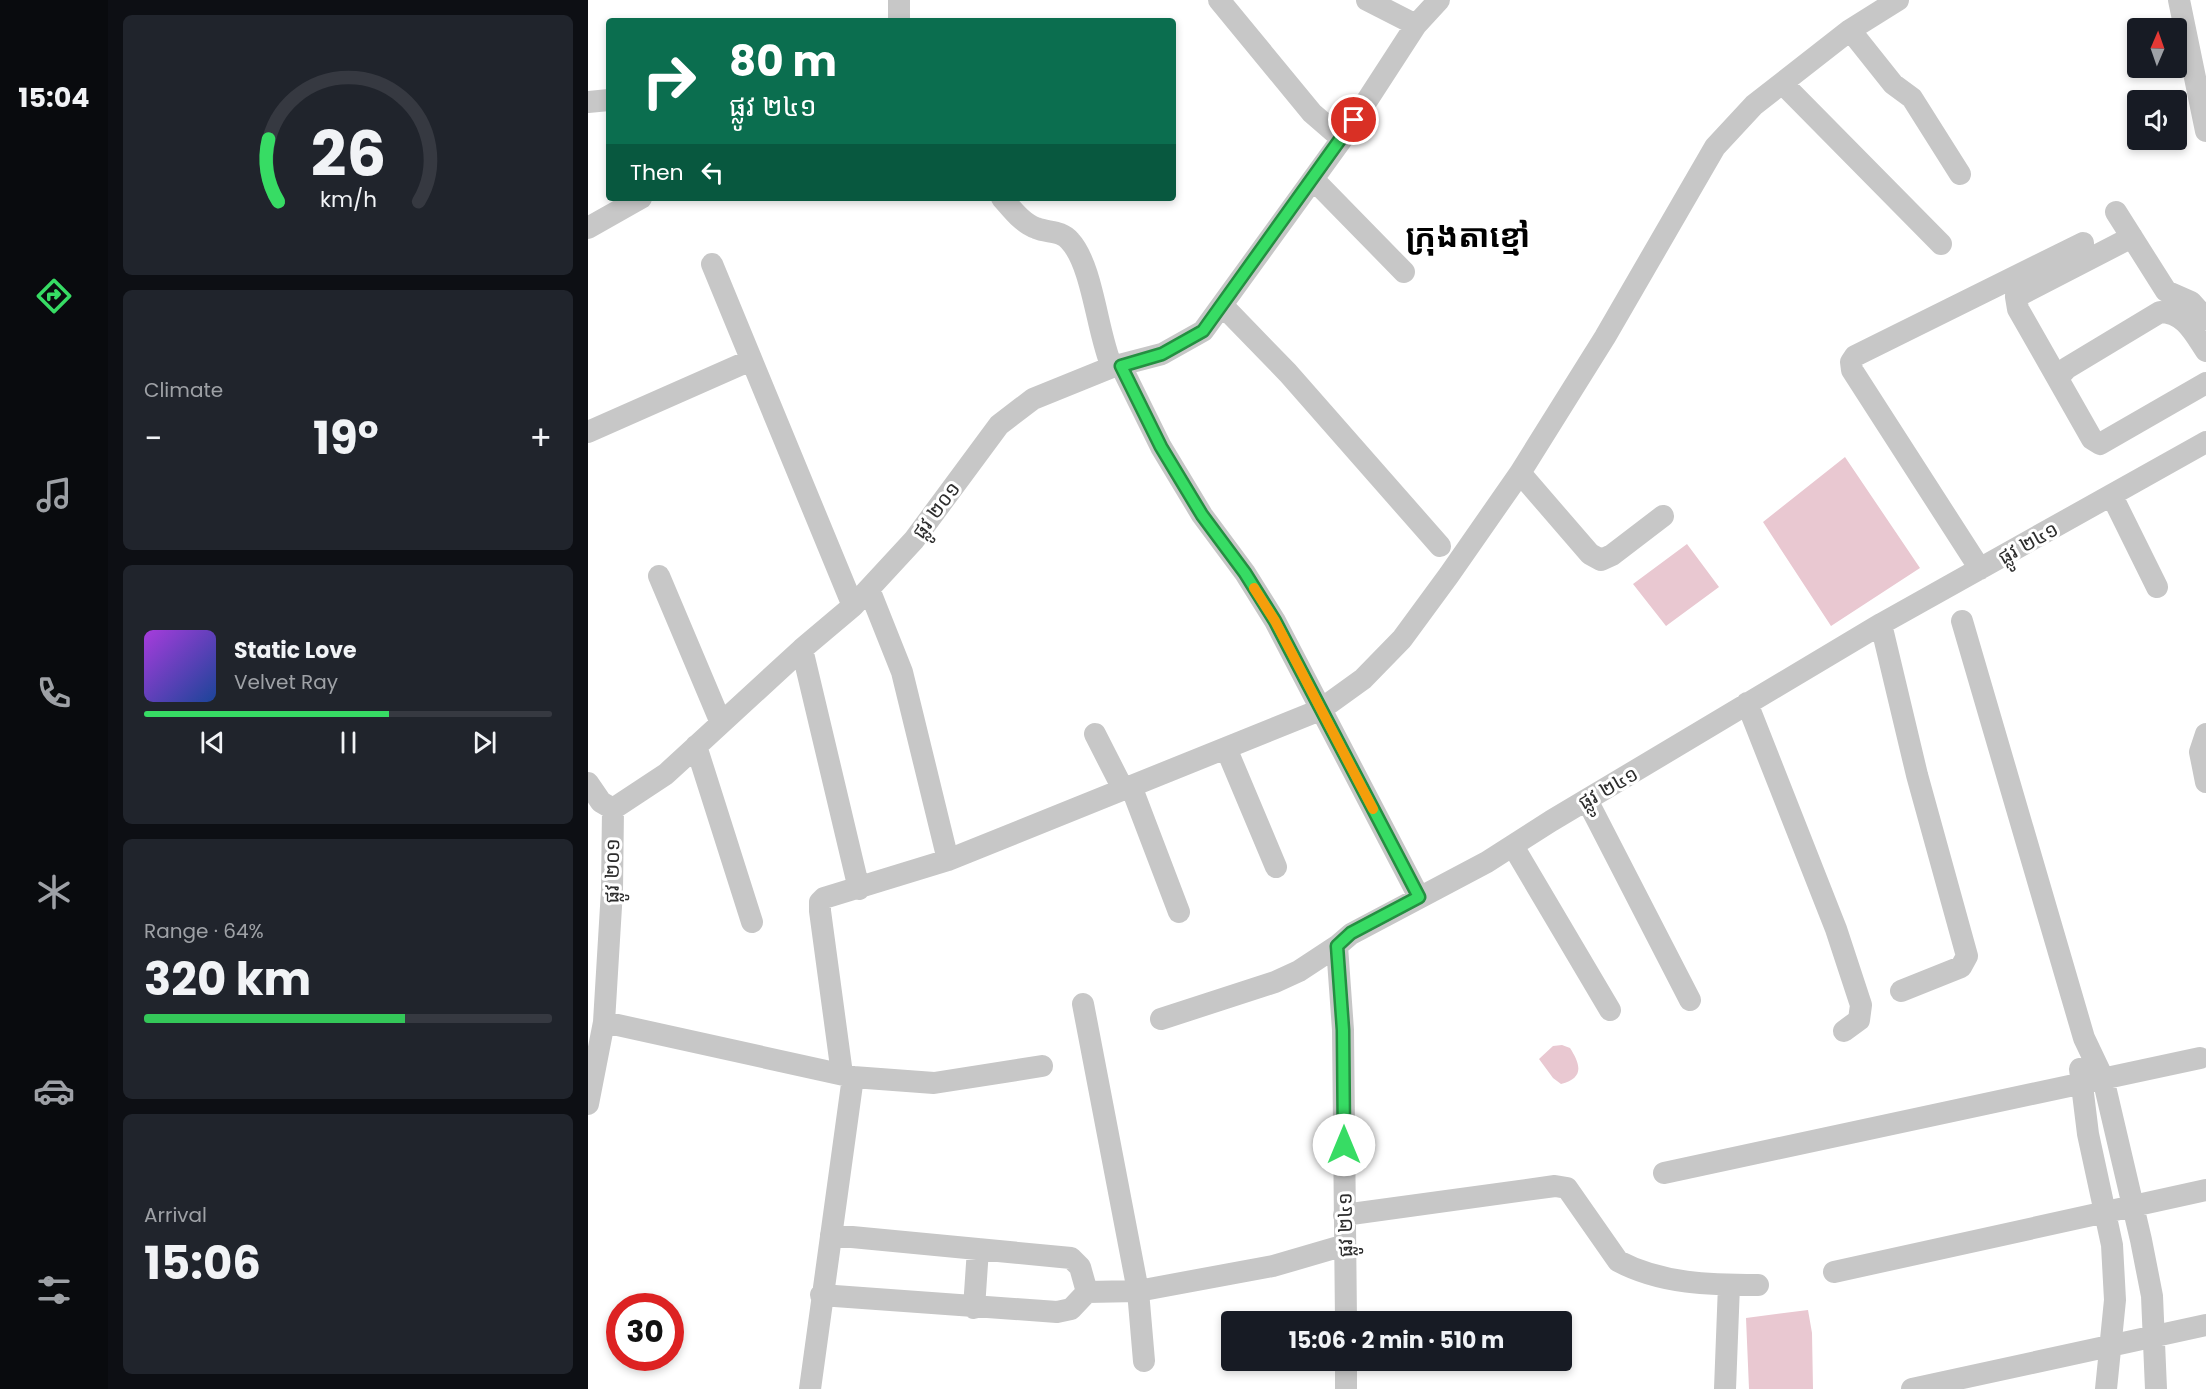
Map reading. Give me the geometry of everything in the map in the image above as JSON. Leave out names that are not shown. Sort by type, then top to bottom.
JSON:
[{"type":"street","points":[[899,0],[899,18]]},
{"type":"street","points":[[1219,0],[1312,113],[1342,139]]},
{"type":"street","points":[[1367,0],[1416,25]]},
{"type":"street","name":"ផ្លូវ ២០១","points":[[588,1104],[604,1022],[612,890],[613,809],[666,774],[802,649],[853,606],[914,540],[999,425],[1033,399],[1116,366],[1162,354],[1203,331],[1342,139],[1416,25],[1439,0]]},
{"type":"street","points":[[810,1389],[821,1295],[831,1235],[847,1076],[820,902],[824,898],[948,860],[1320,710],[1363,680],[1402,639],[1520,473],[1605,338],[1715,147],[1754,105],[1850,30],[1898,0]]},
{"type":"street","points":[[2180,0],[2206,131]]},
{"type":"street","points":[[1850,30],[1893,84],[1912,99],[1960,174]]},
{"type":"street","points":[[1782,83],[1884,183],[1941,244]]},
{"type":"street","points":[[588,102],[606,99]]},
{"type":"street","points":[[1313,179],[1404,272]]},
{"type":"street","points":[[588,228],[636,201]]},
{"type":"street","points":[[1005,201],[1025,222],[1038,229],[1057,232],[1069,239],[1080,253],[1099,322],[1103,346],[1202,515],[1245,573],[1275,621],[1320,710],[1406,868],[1419,897]]},
{"type":"street","points":[[2116,212],[2166,291],[2191,302],[2206,319]]},
{"type":"street","points":[[2132,237],[2016,297],[2018,309],[2092,439],[2100,444],[2206,382]]},
{"type":"street","points":[[1980,568],[1852,370],[1851,362],[1855,356],[2083,243]]},
{"type":"street","points":[[712,264],[853,606]]},
{"type":"street","points":[[1223,306],[1288,373],[1440,546]]},
{"type":"street","points":[[2058,378],[2067,368],[2160,312],[2173,312],[2186,322],[2206,351]]},
{"type":"street","points":[[588,432],[751,360]]},
{"type":"street","name":"ផ្លូវ ២៤១","points":[[1346,1311],[1343,1030],[1337,946],[1351,933],[1513,846],[1881,624],[2206,442]]},
{"type":"street","points":[[1520,473],[1590,554],[1601,560],[1612,555],[1663,516]]},
{"type":"street","points":[[2112,496],[2157,587]]},
{"type":"street","points":[[659,576],[721,723]]},
{"type":"street","points":[[869,589],[902,672],[948,860]]},
{"type":"street","points":[[1962,621],[2084,1038],[2103,1078],[2152,1296],[2156,1389]]},
{"type":"street","points":[[1881,624],[1911,755],[1967,956],[1961,967],[1901,991]]},
{"type":"street","points":[[802,649],[859,889]]},
{"type":"street","points":[[1747,703],[1836,929],[1861,1005],[1859,1020],[1844,1031]]},
{"type":"street","points":[[1095,734],[1127,788],[1179,912]]},
{"type":"street","points":[[2206,734],[2200,752],[2206,782]]},
{"type":"street","points":[[696,746],[752,922]]},
{"type":"street","points":[[1226,748],[1276,867]]},
{"type":"street","points":[[588,783],[601,802],[613,809]]},
{"type":"street","points":[[1587,800],[1690,1000]]},
{"type":"street","points":[[1513,846],[1610,1010]]},
{"type":"street","points":[[1161,1019],[1275,982],[1299,971],[1337,946]]},
{"type":"street","points":[[1083,1004],[1138,1291],[1144,1361]]},
{"type":"street","points":[[604,1022],[847,1076],[934,1083],[1042,1066]]},
{"type":"street","points":[[2084,1038],[2080,1083],[2112,1245],[2115,1300],[2106,1389]]},
{"type":"street","points":[[1664,1173],[2200,1058]]},
{"type":"street","points":[[1344,1215],[1410,1208],[1555,1186],[1567,1188],[1618,1261],[1630,1268],[1687,1282],[1758,1285]]},
{"type":"street","points":[[1834,1272],[2206,1190]]},
{"type":"street","points":[[831,1235],[1071,1258],[1080,1267],[1087,1292]]},
{"type":"street","points":[[821,1295],[974,1308],[1057,1312],[1071,1309],[1087,1292],[1138,1291],[1273,1266],[1346,1245]]},
{"type":"street","points":[[974,1308],[978,1249]]},
{"type":"street","points":[[1725,1389],[1729,1285]]},
{"type":"street","points":[[1912,1389],[2206,1325]]},
{"type":"street","points":[[1346,1371],[1346,1389]]},
{"type":"shaded area","points":[[1845,457],[1920,568],[1831,626],[1763,522]]},
{"type":"shaded area","points":[[1687,544],[1719,587],[1666,626],[1633,584]]},
{"type":"shaded area","points":[[1562,1045],[1570,1048],[1578,1070],[1574,1078],[1561,1084],[1553,1078],[1539,1059],[1553,1046]]},
{"type":"shaded area","points":[[1808,1310],[1812,1333],[1813,1389],[1749,1389],[1746,1318]]},
{"type":"slow traffic","points":[[1254,588],[1275,621],[1346,762],[1373,809]]},
{"type":"district","name":"ក្រុងតាខ្មៅ","points":[[1468,236]]},
{"type":"route","points":[[1344,1145],[1343,1030],[1337,946],[1351,933],[1419,897],[1406,868],[1346,762],[1275,621],[1245,573],[1202,515],[1161,447],[1121,366],[1162,354],[1203,331],[1354,120]]}]
